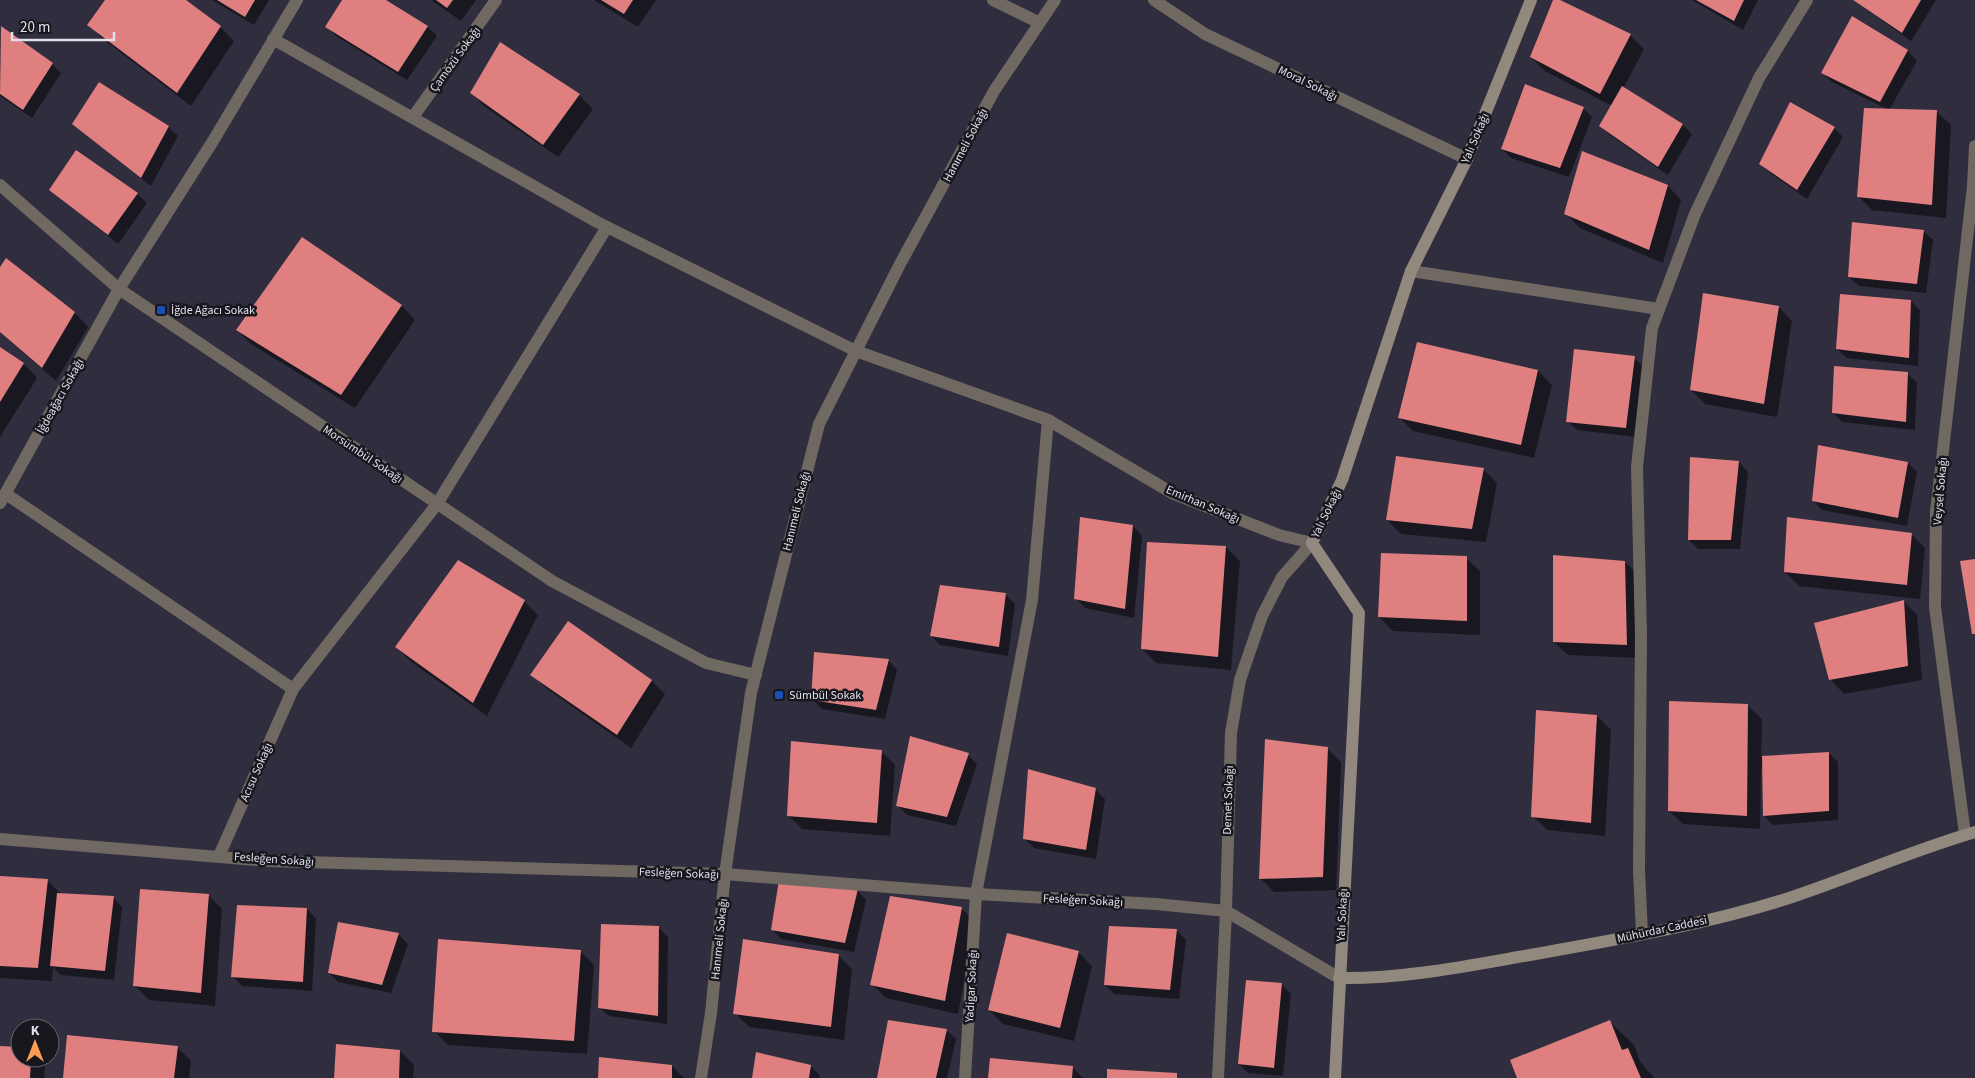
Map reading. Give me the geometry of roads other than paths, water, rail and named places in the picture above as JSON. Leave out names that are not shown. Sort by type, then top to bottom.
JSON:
[{"type":"street","name":"İğdeağacı Sokağı","points":[[3,498],[119,288],[208,148],[297,0]]},
{"type":"street","name":"Çamözü Sokağı","points":[[413,117],[496,0]]},
{"type":"street","points":[[993,0],[1038,22]]},
{"type":"street","name":"Hanımeli Sokağı","points":[[701,1078],[711,1013],[725,874],[756,675],[819,424],[994,91],[1054,0]]},
{"type":"street","name":"Moral Sokağı","points":[[1154,0],[1205,34],[1467,159]]},
{"type":"street","name":"Yalı Sokağı","points":[[1335,1078],[1359,614],[1312,543],[1342,480],[1410,271],[1467,159],[1532,0]]},
{"type":"street","points":[[1642,934],[1639,870],[1641,635],[1637,467],[1652,328],[1695,214],[1759,78],[1807,0]]},
{"type":"street","name":"Emirhan Sokağı","points":[[273,40],[607,227],[856,351],[1048,420],[1174,494],[1279,535],[1312,543]]},
{"type":"street","name":"Veysel Sokağı","points":[[1970,833],[1935,607],[1936,512],[1973,186],[1975,146]]},
{"type":"street","name":"Morsümbül Sokağı","points":[[0,185],[119,288],[552,582],[706,663],[756,675]]},
{"type":"street","name":"Acısu Sokağı","points":[[219,856],[293,689],[437,504],[607,227]]},
{"type":"street","points":[[1410,271],[1659,309]]},
{"type":"street","name":"Yadigar Sokağı","points":[[965,1078],[976,894],[1032,600],[1048,420]]},
{"type":"street","points":[[3,498],[293,689]]},
{"type":"street","name":"Demet Sokağı","points":[[1218,1078],[1226,911],[1231,733],[1240,680],[1262,616],[1282,577],[1312,543]]},
{"type":"street","name":"Mühürdar Caddesi","points":[[1339,978],[1382,978],[1421,973],[1642,934],[1784,899],[1970,833]]},
{"type":"street","name":"Fesleğen Sokağı","points":[[0,839],[269,861],[725,874],[976,894],[1156,904],[1226,911],[1339,978]]},
{"type":"place","name":"İğde Ağacı Sokak","points":[[161,310]]},
{"type":"place","name":"Sümbül Sokak","points":[[779,695]]}]
